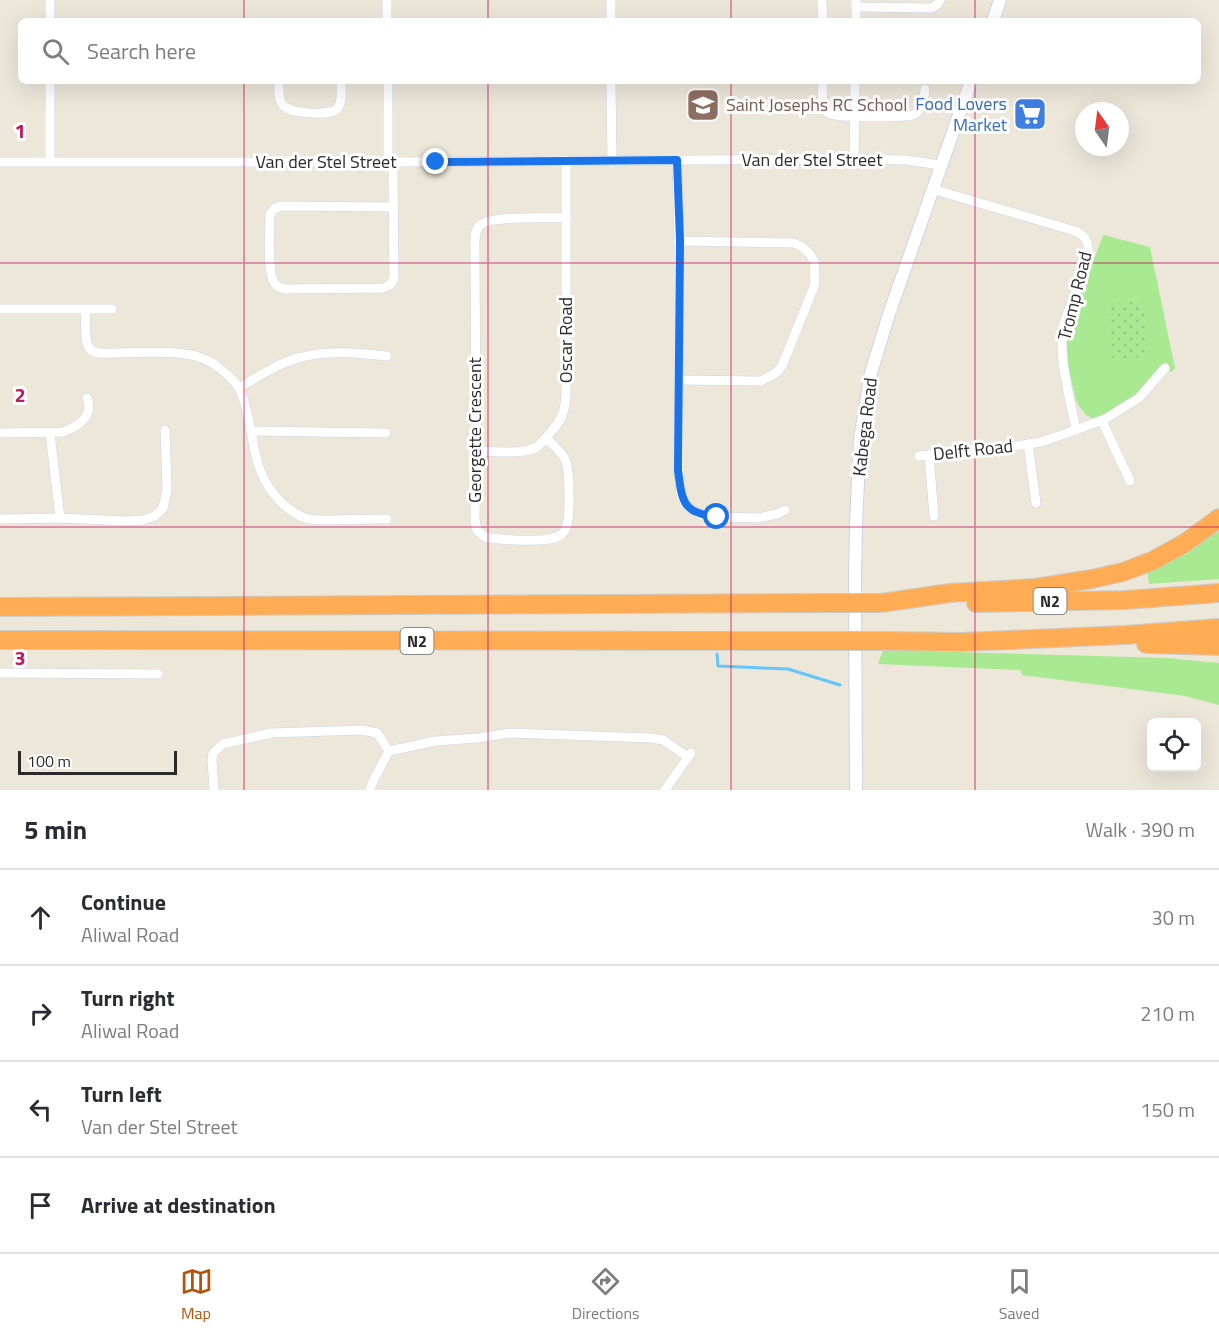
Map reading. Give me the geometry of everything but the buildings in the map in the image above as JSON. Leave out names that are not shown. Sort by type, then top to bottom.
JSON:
[{"type":"highway","points":[[881,603],[950,593],[1035,588],[1122,572],[1152,561],[1185,543],[1219,518]]},
{"type":"highway","name":"N2","points":[[0,607],[1001,603],[1125,600],[1219,593]]},
{"type":"highway","name":"N2","points":[[0,640],[884,640],[963,642],[1125,635],[1219,628]]},
{"type":"highway","points":[[963,642],[1219,646]]},
{"type":"street","points":[[50,0],[50,18]]},
{"type":"street","points":[[387,0],[387,18]]},
{"type":"street","points":[[611,0],[611,18]]},
{"type":"street","points":[[822,0],[823,18]]},
{"type":"street","points":[[856,4],[932,8],[940,0]]},
{"type":"street","points":[[994,18],[1000,0]]},
{"type":"street","points":[[50,84],[50,161]]},
{"type":"street","points":[[279,84],[280,101],[285,108],[294,111],[330,112],[338,107],[341,84]]},
{"type":"street","points":[[388,84],[393,207],[394,277],[392,283],[383,288],[285,289],[278,287],[273,280],[270,270],[270,215],[273,209],[281,206],[393,207]]},
{"type":"street","points":[[611,84],[612,161]]},
{"type":"street","points":[[823,84],[824,108],[828,113],[854,117],[914,115],[922,107],[925,89]]},
{"type":"street","points":[[854,159],[855,84]]},
{"type":"street","name":"Kabega Road","points":[[856,790],[855,576],[860,438],[871,373],[889,314],[970,84]]},
{"type":"street","name":"Van der Stel Street","points":[[0,162],[854,159],[906,160],[940,165]]},
{"type":"street","points":[[677,160],[680,241],[678,470],[681,496],[687,506],[702,516],[758,518],[786,510]]},
{"type":"street","name":"Oscar Road","points":[[476,451],[507,452],[532,449],[539,445],[559,423],[564,412],[566,402],[566,161]]},
{"type":"street","name":"Tromp Road","points":[[932,189],[1082,234],[1089,245],[1088,261],[1064,323],[1061,344],[1076,430]]},
{"type":"street","name":"Georgette Crescent","points":[[546,438],[562,455],[567,468],[568,508],[565,531],[560,536],[550,539],[493,539],[480,534],[475,520],[475,248],[477,228],[481,223],[496,219],[566,218]]},
{"type":"street","points":[[679,380],[761,381],[776,373],[782,366],[815,284],[814,261],[801,246],[793,243],[680,241]]},
{"type":"street","points":[[0,309],[112,309]]},
{"type":"street","points":[[85,309],[87,341],[91,351],[192,355],[207,359],[216,365],[239,388],[262,476],[275,495],[289,509],[305,518],[320,520],[387,519]]},
{"type":"street","points":[[239,388],[262,374],[303,357],[338,353],[387,356]]},
{"type":"street","name":"Delft Road","points":[[919,456],[1041,442],[1076,430],[1101,421],[1139,398],[1165,368]]},
{"type":"street","points":[[0,433],[63,432],[78,425],[88,415],[87,398]]},
{"type":"street","points":[[1101,421],[1130,482]]},
{"type":"street","points":[[0,519],[143,520],[155,516],[163,508],[167,490],[165,430]]},
{"type":"street","points":[[251,432],[386,433]]},
{"type":"street","points":[[50,433],[60,518]]},
{"type":"street","name":"Delft Road","points":[[1028,444],[1036,503]]},
{"type":"street","points":[[929,455],[934,516]]},
{"type":"street","points":[[0,673],[158,674]]},
{"type":"street","points":[[214,790],[213,753],[223,744],[232,741],[271,733],[361,730],[376,733],[389,751]]},
{"type":"street","points":[[370,790],[389,751],[435,741],[521,733],[663,740],[689,755],[665,790]]},
{"type":"green space","points":[[1103,235],[1150,247],[1175,368],[1171,373],[1166,362],[1129,401],[1098,418],[1092,418],[1086,415],[1076,400],[1068,362],[1067,344],[1070,324]]},
{"type":"green space","points":[[1142,301],[1149,356],[1113,360],[1107,305]]},
{"type":"green space","points":[[1219,531],[1219,579],[1149,584],[1147,568],[1187,551]]},
{"type":"green space","points":[[883,650],[1166,658],[1219,663],[1219,705],[1185,696],[1022,675],[1020,670],[878,664]]},
{"type":"waterway","points":[[717,654],[718,666],[788,669],[840,685]]},
{"type":"place","name":"Saint Josephs RC School","points":[[703,105]]},
{"type":"place","name":"Food Lovers Market","points":[[1030,114]]},
{"type":"route","points":[[436,162],[677,160],[680,241],[678,470],[681,496],[687,506],[702,516],[717,517]]}]
